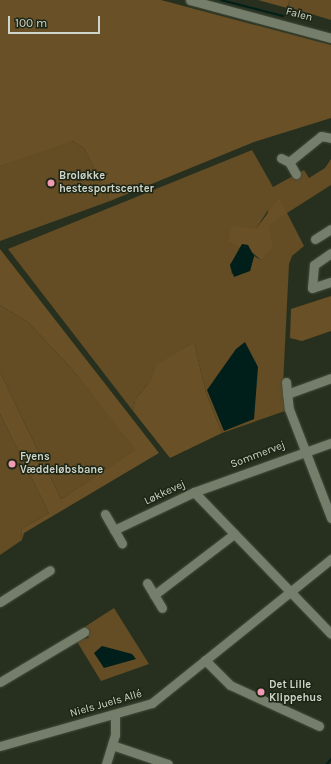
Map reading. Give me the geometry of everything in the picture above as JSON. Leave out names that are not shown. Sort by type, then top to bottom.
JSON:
[{"type":"street","name":"Falen","points":[[190,0],[331,38]]},
{"type":"street","points":[[296,174],[285,160],[321,136],[331,138]]},
{"type":"street","points":[[315,239],[331,229]]},
{"type":"street","points":[[331,253],[314,265],[312,288],[331,282]]},
{"type":"street","points":[[287,394],[331,378]]},
{"type":"street","points":[[286,382],[287,394],[304,451],[331,518]]},
{"type":"street","name":"Sommervej","points":[[194,492],[304,451],[331,443]]},
{"type":"street","name":"Løkkevej","points":[[114,530],[194,492],[331,634]]},
{"type":"street","points":[[104,514],[122,543]]},
{"type":"street","points":[[154,595],[234,534]]},
{"type":"street","name":"Niels Juels Allé","points":[[0,746],[152,703],[288,590],[331,559]]},
{"type":"street","points":[[0,602],[50,570]]},
{"type":"street","points":[[147,583],[162,608]]},
{"type":"street","points":[[0,682],[84,632]]},
{"type":"street","points":[[205,660],[230,685],[319,726]]},
{"type":"street","points":[[106,764],[112,745],[128,711]]},
{"type":"street","points":[[115,714],[116,736]]},
{"type":"street","points":[[112,745],[168,764]]},
{"type":"shaded area","points":[[0,0],[161,0],[331,45],[331,118],[254,142],[110,201],[84,148],[72,141],[0,166]]},
{"type":"shaded area","points":[[258,0],[290,0],[287,8]]},
{"type":"shaded area","points":[[290,0],[331,0],[331,20],[288,7]]},
{"type":"shaded area","name":"Broløkke hestesportscenter","points":[[64,141],[72,141],[84,148],[110,201],[0,241],[0,166]]},
{"type":"shaded area","points":[[252,150],[273,187],[304,170],[309,178],[325,168],[331,159],[331,185],[287,213],[304,246],[292,256],[289,264],[283,385],[285,411],[222,433],[206,393],[194,342],[158,364],[150,381],[135,400],[133,411],[8,249]],"holes":[[[268,210],[261,260],[254,256],[250,271],[232,274],[230,265],[240,253],[238,247],[256,229]]]},
{"type":"shaded area","points":[[279,198],[287,213],[268,226],[273,247],[261,260],[253,253],[240,248],[240,253],[238,247],[228,241],[232,226],[256,229]]},
{"type":"shaded area","points":[[0,249],[159,453],[24,533],[22,540],[21,529],[49,513],[0,414],[0,372],[61,499],[136,450],[71,368],[28,322],[0,305]]},
{"type":"shaded area","points":[[331,296],[331,331],[302,341],[290,338],[291,309]]},
{"type":"shaded area","points":[[0,305],[28,322],[71,368],[137,450],[61,499],[0,372]]},
{"type":"shaded area","points":[[194,342],[206,393],[222,433],[170,458],[133,411],[135,400],[150,381],[157,364]]},
{"type":"shaded area","name":"Fyens Væddeløbsbane","points":[[0,414],[49,513],[21,529],[22,540],[0,555]]},
{"type":"shaded area","points":[[114,608],[149,664],[101,681],[76,640],[89,638],[83,628]]},
{"type":"water","points":[[242,244],[248,245],[254,256],[250,271],[234,277],[230,265]]},
{"type":"water","points":[[245,342],[258,367],[254,419],[224,431],[207,390],[236,349]]},
{"type":"water","points":[[102,646],[132,654],[136,659],[104,668],[94,653]]},
{"type":"waterway","points":[[221,0],[283,16]]},
{"type":"waterway","points":[[327,764],[331,759]]},
{"type":"place","name":"Broløkke hestesportscenter","points":[[51,183]]},
{"type":"place","name":"Fyens Væddeløbsbane","points":[[12,464]]},
{"type":"place","name":"Det Lille Klippehus","points":[[261,692]]}]
